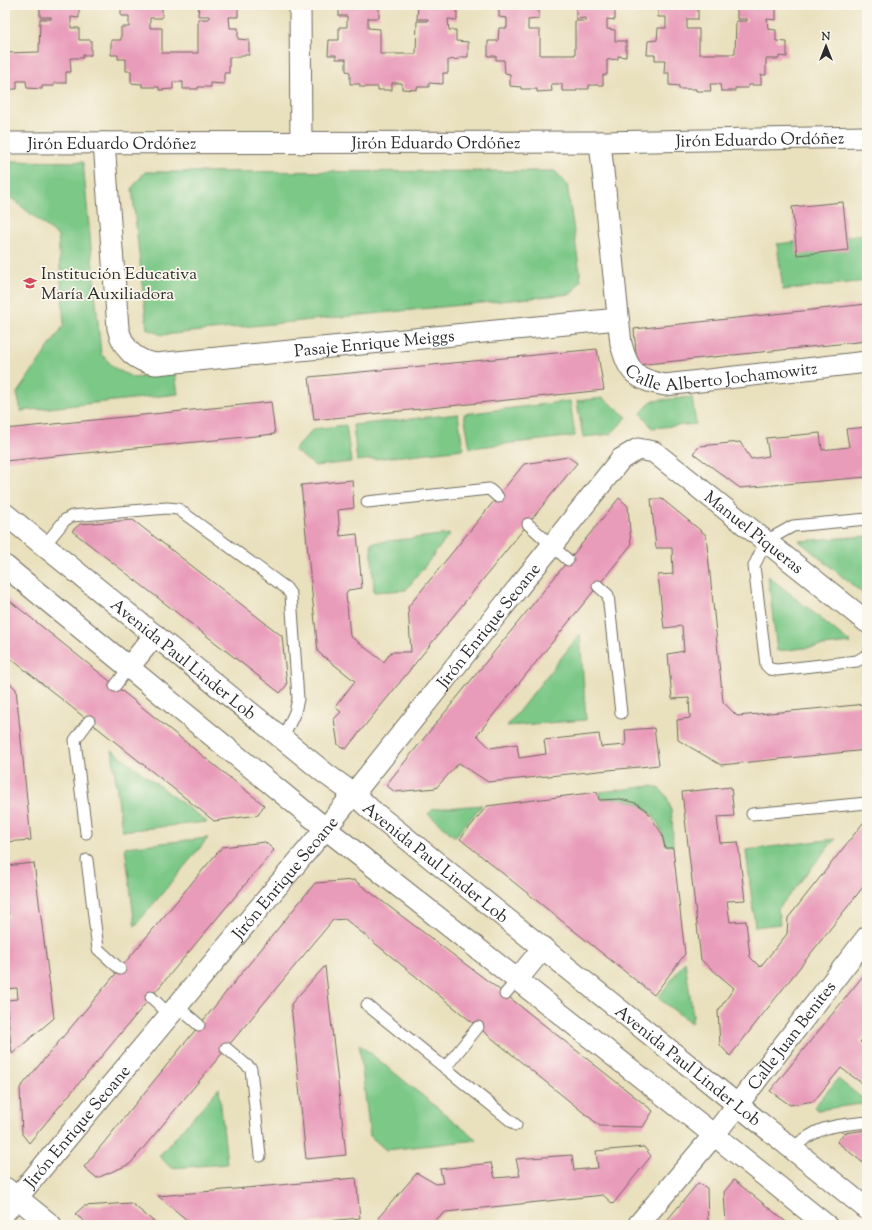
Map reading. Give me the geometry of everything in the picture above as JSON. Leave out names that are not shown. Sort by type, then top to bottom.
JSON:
[{"type":"street","points":[[300,5],[302,143]]},
{"type":"street","name":"Jirón Eduardo Ordóñez","points":[[5,143],[600,142],[867,137]]},
{"type":"street","points":[[600,142],[618,319]]},
{"type":"street","name":"Pasaje Enrique Meiggs","points":[[104,143],[118,328],[122,341],[132,355],[146,362],[156,364],[618,319]]},
{"type":"street","name":"Calle Alberto Jochamowitz","points":[[618,319],[623,350],[626,361],[632,373],[646,381],[665,385],[867,362]]},
{"type":"street","name":"Manuel Piqueras","points":[[638,449],[654,452],[867,622]]},
{"type":"street","name":"Jirón Enrique Seoane","points":[[9,1199],[173,1010],[326,829],[621,459],[638,449]]},
{"type":"street","name":"Avenida Paul Linder Lob","points":[[5,514],[867,1209]]},
{"type":"street","points":[[5,566],[326,829],[510,987],[714,1135],[826,1225]]},
{"type":"street","points":[[129,667],[155,636]]},
{"type":"street","name":"Calle Juan Benites","points":[[638,1225],[714,1135],[867,937]]},
{"type":"street","points":[[510,987],[543,948]]},
{"type":"street","points":[[9,1199],[51,1225]]},
{"type":"lane","points":[[367,502],[489,489],[498,497]]},
{"type":"lane","points":[[44,546],[65,520],[72,516],[167,508],[178,509],[286,588],[291,596],[298,699],[295,712],[283,738]]},
{"type":"lane","points":[[867,519],[793,526],[766,541],[754,566],[767,667],[777,670],[857,661],[867,655]]},
{"type":"lane","points":[[528,524],[568,560]]},
{"type":"lane","points":[[598,586],[608,595],[621,713]]},
{"type":"lane","points":[[115,686],[129,667]]},
{"type":"lane","points":[[86,833],[75,740],[89,721]]},
{"type":"lane","points":[[752,814],[867,803]]},
{"type":"lane","points":[[87,860],[98,949],[120,969]]},
{"type":"lane","points":[[151,997],[199,1025]]},
{"type":"lane","points":[[367,1005],[516,1125]]},
{"type":"lane","points":[[445,1068],[478,1027]]},
{"type":"lane","points":[[226,1048],[251,1069],[260,1156]]},
{"type":"lane","points":[[792,1148],[811,1134],[829,1126],[867,1122]]},
{"type":"green space","points":[[5,161],[83,162],[101,354],[116,369],[134,378],[175,373],[178,394],[21,411],[17,393],[64,325],[58,236],[5,193]]},
{"type":"green space","points":[[555,171],[567,184],[581,280],[571,294],[162,335],[147,329],[132,188],[145,172]]},
{"type":"green space","points":[[867,234],[867,281],[783,290],[777,244]]},
{"type":"green space","points":[[692,397],[696,424],[652,428],[641,413],[652,401]]},
{"type":"green space","points":[[603,398],[627,417],[611,434],[583,437],[577,401]]},
{"type":"green space","points":[[570,401],[575,436],[470,448],[464,414]]},
{"type":"green space","points":[[458,414],[463,449],[357,461],[353,425]]},
{"type":"green space","points":[[346,425],[351,462],[315,466],[294,450],[313,429]]},
{"type":"green space","points":[[450,534],[406,590],[374,592],[371,543]]},
{"type":"green space","points":[[867,536],[867,597],[799,541]]},
{"type":"green space","points":[[768,576],[851,643],[777,651]]},
{"type":"green space","points":[[580,634],[586,720],[507,726]]},
{"type":"green space","points":[[112,750],[207,822],[122,831]]},
{"type":"green space","points":[[651,786],[659,789],[665,794],[669,802],[672,820],[673,846],[666,846],[657,822],[644,808],[636,803],[626,800],[601,799],[600,792]]},
{"type":"green space","points":[[482,805],[455,837],[428,814],[433,809]]},
{"type":"green space","points":[[208,838],[135,926],[125,847]]},
{"type":"green space","points":[[835,839],[778,909],[780,924],[755,927],[746,850]]},
{"type":"green space","points":[[685,961],[693,1016],[691,1023],[658,998]]},
{"type":"green space","points":[[359,1044],[477,1140],[386,1150],[370,1136]]},
{"type":"green space","points":[[838,1079],[867,1103],[818,1110],[814,1107]]},
{"type":"green space","points":[[219,1088],[227,1164],[171,1168],[159,1156]]},
{"type":"building","points":[[40,5],[79,5],[79,18],[71,17],[71,28],[79,28],[79,40],[91,40],[91,55],[83,55],[83,58],[70,58],[71,72],[66,72],[66,83],[54,83],[54,86],[42,86],[42,89],[27,88],[26,81],[17,81],[17,89],[5,89],[5,53],[39,52],[40,19],[51,19],[51,17],[40,17]]},
{"type":"building","points":[[121,5],[162,5],[162,18],[150,18],[150,28],[162,28],[162,53],[198,53],[198,19],[209,19],[209,16],[198,16],[199,5],[238,5],[238,17],[229,17],[230,28],[238,28],[238,39],[249,40],[249,55],[229,57],[229,73],[224,73],[224,84],[210,83],[211,87],[183,89],[183,82],[173,82],[173,89],[159,90],[159,87],[142,87],[142,84],[131,83],[131,71],[126,71],[126,59],[118,59],[118,55],[111,55],[111,40],[121,40],[121,27],[129,27],[129,16],[121,16]]},
{"type":"building","points":[[339,5],[379,5],[379,18],[368,18],[368,28],[380,29],[380,54],[416,54],[417,21],[428,21],[428,19],[417,19],[418,5],[466,5],[466,7],[457,7],[457,20],[448,19],[449,30],[456,30],[456,41],[468,42],[468,57],[448,60],[448,73],[443,73],[443,84],[429,83],[429,87],[417,87],[417,90],[402,89],[402,83],[392,83],[392,90],[378,90],[378,87],[360,87],[360,84],[350,84],[350,72],[346,71],[346,59],[336,59],[336,55],[328,55],[329,40],[339,40],[339,27],[347,27],[347,16],[339,16]]},
{"type":"building","points":[[499,5],[539,5],[539,19],[528,20],[528,30],[540,30],[540,55],[575,55],[575,21],[586,21],[586,18],[576,19],[576,5],[615,5],[615,20],[607,19],[607,29],[615,30],[615,41],[626,41],[626,57],[618,56],[618,59],[607,60],[607,75],[603,75],[603,85],[589,85],[589,89],[562,91],[562,84],[551,84],[552,91],[537,92],[537,89],[521,89],[521,87],[510,86],[510,74],[505,73],[504,60],[496,60],[496,56],[488,56],[488,41],[498,41],[499,28],[507,28],[507,18],[499,17]]},
{"type":"building","points":[[658,5],[698,5],[698,19],[687,19],[687,29],[699,29],[699,54],[735,54],[736,21],[747,21],[747,19],[737,19],[737,5],[776,5],[776,20],[767,19],[768,29],[776,30],[776,41],[787,42],[787,57],[779,56],[779,59],[766,59],[766,75],[761,75],[761,85],[748,85],[748,88],[735,88],[735,91],[721,91],[720,84],[710,84],[711,91],[696,91],[696,89],[679,89],[679,86],[669,85],[669,73],[664,73],[665,60],[655,60],[655,55],[647,55],[648,41],[657,40],[658,28],[666,28],[666,17],[658,17]]},
{"type":"building","points":[[843,202],[848,250],[797,255],[792,207]]},
{"type":"building","points":[[867,304],[867,341],[637,365],[634,329]]},
{"type":"building","points":[[597,349],[604,390],[314,420],[309,377]]},
{"type":"building","points":[[271,402],[275,434],[5,461],[5,429]]},
{"type":"building","points":[[867,427],[867,477],[740,488],[693,453],[700,446],[740,442],[751,459],[769,456],[766,438],[820,433],[822,450],[849,447],[846,429]]},
{"type":"building","points":[[568,457],[577,463],[346,749],[338,745],[334,719],[341,712],[335,707],[355,681],[318,652],[301,485],[352,480],[354,508],[338,510],[340,536],[357,534],[362,588],[348,590],[346,594],[350,636],[384,662],[391,652],[411,652],[408,607],[524,464]]},
{"type":"building","points":[[619,498],[628,506],[631,545],[477,735],[490,748],[517,744],[519,758],[546,754],[544,740],[599,734],[601,747],[626,745],[625,730],[654,728],[659,765],[488,782],[459,763],[436,788],[395,792],[386,785]]},
{"type":"building","points":[[651,499],[662,499],[706,535],[723,702],[737,716],[867,704],[867,750],[721,765],[678,740],[677,720],[690,718],[689,698],[672,699],[668,654],[684,651],[682,626],[664,628],[658,575],[673,574],[672,548],[656,548]]},
{"type":"building","points":[[133,520],[282,636],[287,685],[280,693],[72,531],[80,524]]},
{"type":"building","points":[[5,597],[264,805],[258,815],[214,821],[5,654]]},
{"type":"building","points":[[5,679],[16,689],[31,840],[5,842]]},
{"type":"building","points":[[731,787],[734,816],[717,817],[720,843],[738,842],[745,900],[727,901],[730,922],[746,921],[750,957],[760,967],[787,934],[788,918],[867,818],[867,882],[730,1056],[720,1045],[718,1011],[734,988],[701,960],[682,792]]},
{"type":"building","points":[[597,792],[599,800],[620,799],[636,803],[647,811],[662,834],[665,848],[673,848],[685,954],[654,995],[460,839],[487,806]]},
{"type":"building","points":[[265,842],[274,850],[29,1143],[22,1134],[20,1088],[222,847]]},
{"type":"building","points":[[34,863],[54,1018],[12,1054],[6,1000],[18,999],[17,988],[5,989],[5,917],[9,917],[7,906],[5,906],[5,866]]},
{"type":"building","points":[[354,880],[505,994],[653,1111],[643,1127],[600,1126],[345,919],[333,920],[130,1164],[97,1178],[84,1167],[315,883]]},
{"type":"building","points":[[325,966],[346,1155],[306,1159],[291,1004]]},
{"type":"building","points":[[867,971],[867,1033],[860,1042],[867,1048],[867,1087],[841,1068],[814,1101],[790,1105],[770,1091]]},
{"type":"building","points":[[867,1130],[867,1166],[837,1142],[844,1133]]},
{"type":"building","points":[[644,1147],[651,1156],[613,1204],[603,1195],[446,1212],[427,1225],[386,1225],[378,1218],[417,1173],[436,1184],[443,1183],[440,1169],[491,1163],[495,1178],[520,1176],[516,1159],[572,1155],[574,1170],[598,1168],[596,1151]]},
{"type":"building","points":[[356,1178],[360,1218],[285,1225],[193,1225],[158,1196]]},
{"type":"building","points":[[734,1180],[790,1225],[726,1225],[724,1192]]},
{"type":"building","points":[[698,1183],[707,1188],[708,1225],[663,1225]]},
{"type":"building","points":[[131,1203],[158,1225],[89,1225],[75,1214],[84,1206]]},
{"type":"place","name":"Institución Educativa María Auxiliadora","points":[[30,283]]}]
